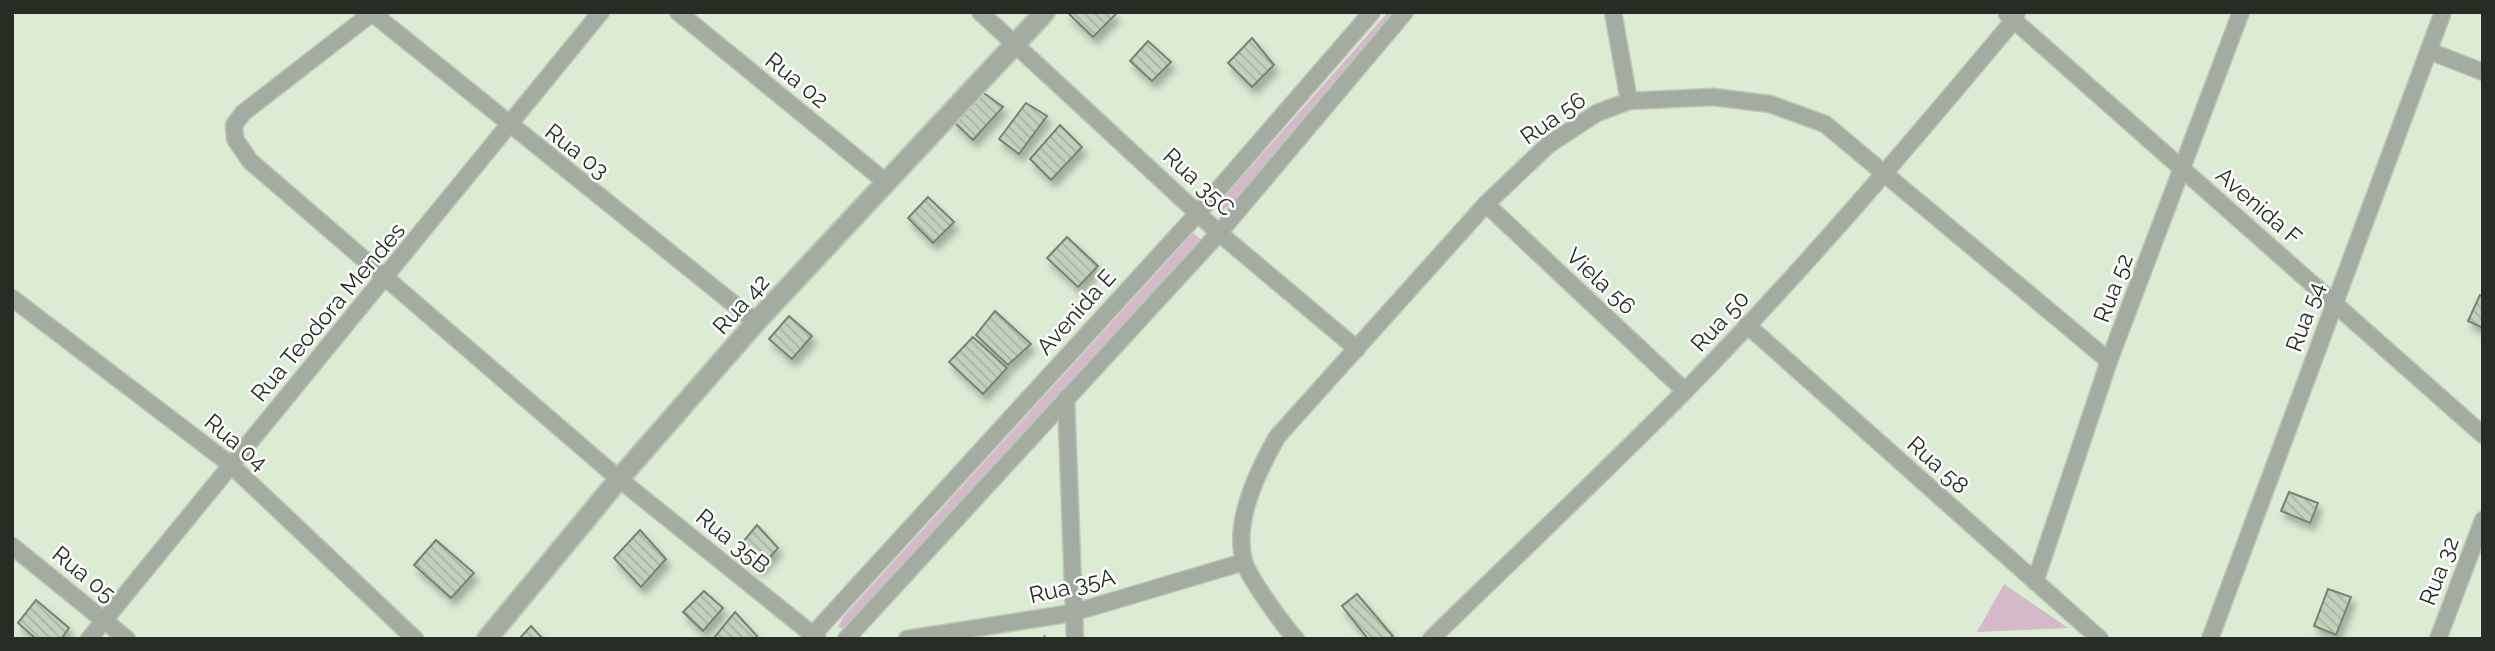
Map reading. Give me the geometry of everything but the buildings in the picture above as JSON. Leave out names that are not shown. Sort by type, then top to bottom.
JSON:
[{"type":"street","name":"Rua Teodora Mendes","points":[[89,639],[510,127],[601,12]]},
{"type":"street","name":"Rua 02","points":[[678,12],[887,183]]},
{"type":"street","name":"Rua 35C","points":[[980,12],[1219,233],[1357,349]]},
{"type":"street","name":"Rua 42","points":[[486,639],[619,479],[756,323],[1045,12]]},
{"type":"street","name":"Avenida E","points":[[813,637],[1198,213],[1372,12]]},
{"type":"street","points":[[846,639],[1219,233],[1405,12]]},
{"type":"street","points":[[1613,12],[1629,101]]},
{"type":"street","name":"Rua 52","points":[[2035,582],[2109,361],[2184,170],[2241,12]]},
{"type":"street","name":"Rua 54","points":[[2210,639],[2443,12]]},
{"type":"street","name":"Rua 03","points":[[372,13],[756,323]]},
{"type":"street","name":"Rua 35B","points":[[372,13],[243,113],[234,125],[235,139],[250,161],[619,479],[813,637]]},
{"type":"street","name":"Avenida F","points":[[2012,15],[2483,435]]},
{"type":"street","name":"Rua 50","points":[[1431,639],[1685,391],[1747,326],[1887,173],[2012,15]]},
{"type":"street","points":[[2429,51],[2483,72]]},
{"type":"street","name":"Rua 56","points":[[1244,562],[1244,521],[1254,477],[1277,437],[1486,204],[1548,145],[1597,113],[1629,101],[1713,97],[1770,104],[1825,124],[1887,173],[2109,361]]},
{"type":"street","name":"Viela 56","points":[[1486,204],[1685,391]]},
{"type":"street","name":"Rua 04","points":[[12,298],[231,465],[415,639]]},
{"type":"street","name":"Rua 58","points":[[1747,326],[2100,639]]},
{"type":"street","points":[[1066,398],[1074,639]]},
{"type":"street","name":"Rua 32","points":[[2438,639],[2483,520]]},
{"type":"street","name":"Rua 05","points":[[12,546],[127,639]]},
{"type":"street","points":[[1244,562],[1286,628],[1296,639]]},
{"type":"street","name":"Rua 35A","points":[[913,638],[1072,613],[1244,562]]},
{"type":"street","points":[[2203,639],[2210,639]]},
{"type":"path","points":[[1044,639],[1052,639]]},
{"type":"shaded area","points":[[1388,12],[1400,12],[1239,197],[1221,212],[1217,208],[1218,204]]},
{"type":"shaded area","points":[[1193,233],[1203,241],[852,623],[844,629],[838,627],[843,617]]},
{"type":"shaded area","points":[[2004,584],[2068,628],[1977,632]]}]
